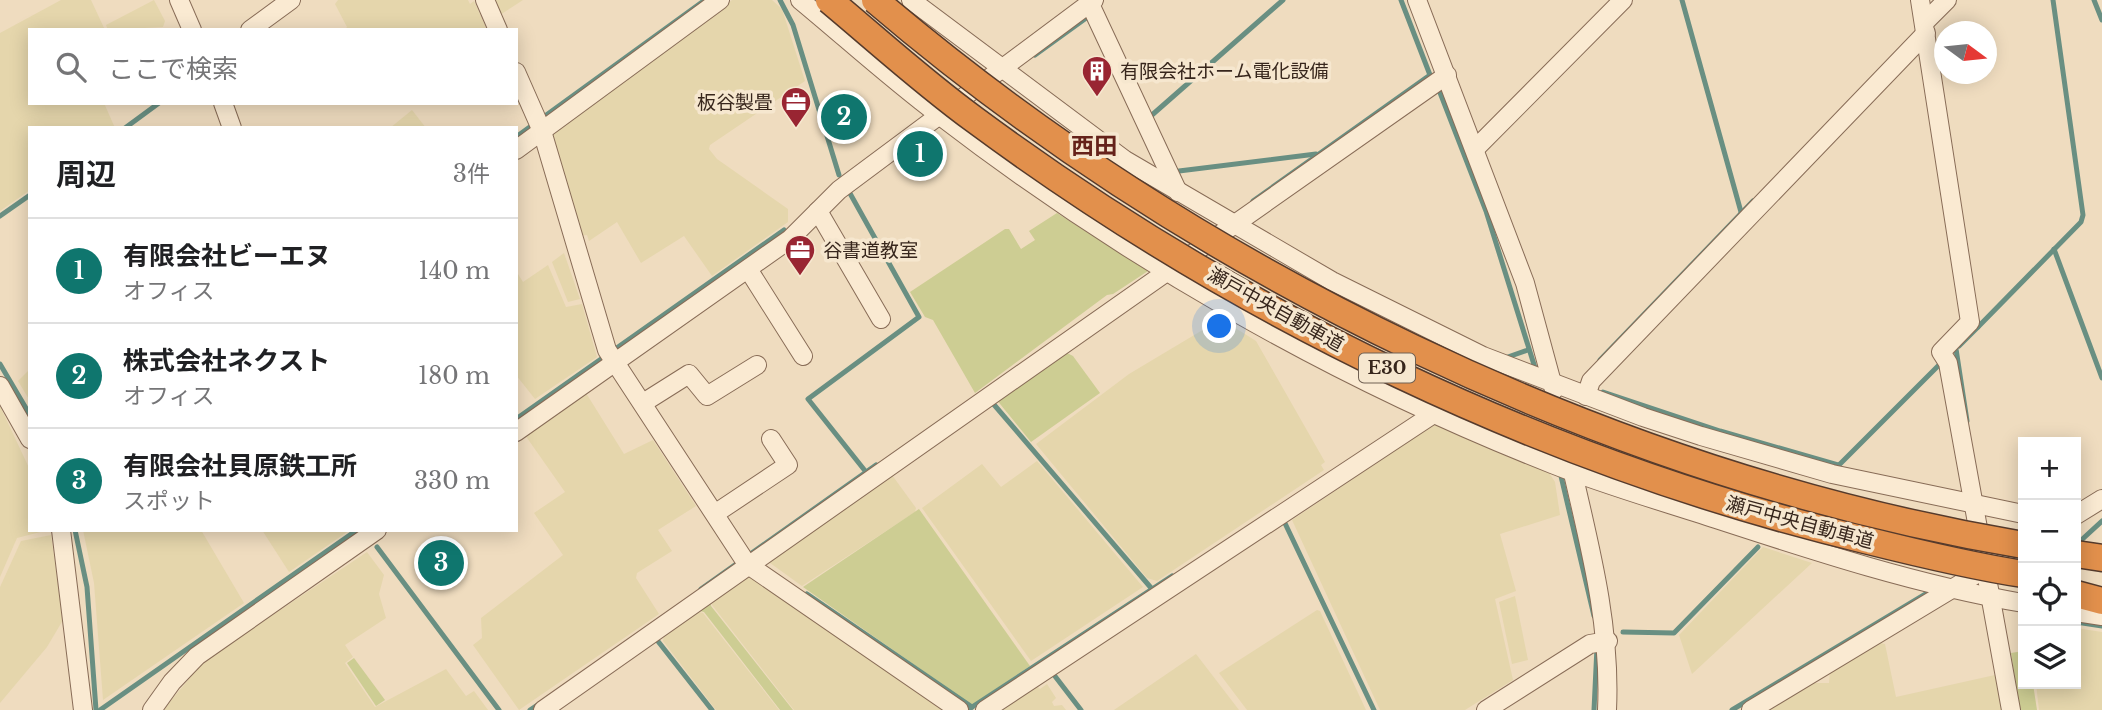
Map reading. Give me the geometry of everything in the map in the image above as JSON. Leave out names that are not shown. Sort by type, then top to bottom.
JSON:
[{"type":"highway","name":"瀬戸中央自動車道","points":[[829,0],[974,119],[1070,186],[1168,249],[1354,352],[1542,437],[1629,470],[1813,528],[2004,570]]},
{"type":"highway","name":"瀬戸中央自動車道","points":[[875,0],[992,95],[1087,162],[1183,224],[1357,320],[1548,407],[1649,444],[1821,499],[2018,544]]},
{"type":"highway","points":[[1821,499],[2018,532]]},
{"type":"highway","points":[[2081,539],[2102,541]]},
{"type":"highway","points":[[2081,555],[2102,558]]},
{"type":"highway","points":[[2081,583],[2102,586]]},
{"type":"highway","points":[[2081,595],[2102,601]]},
{"type":"street","points":[[179,0],[191,28]]},
{"type":"street","points":[[253,28],[291,0]]},
{"type":"street","points":[[485,0],[497,28]]},
{"type":"street","points":[[518,148],[539,125],[720,0]]},
{"type":"street","points":[[800,0],[939,115],[1091,223],[1165,272],[1328,362],[1429,410],[1563,468],[1823,554],[1949,589],[2018,601]]},
{"type":"street","points":[[911,0],[1125,160],[1332,281],[1500,363],[1701,436],[1832,474],[2018,513]]},
{"type":"street","points":[[1417,0],[1476,148],[1560,386],[1563,468],[1600,642],[1607,710]]},
{"type":"street","points":[[1476,148],[1623,0]]},
{"type":"street","points":[[1920,0],[1932,17],[1970,322],[1941,352],[1946,360],[1978,505],[2004,570]]},
{"type":"street","points":[[518,430],[612,356],[790,239],[839,190],[1086,3],[1178,192]]},
{"type":"street","points":[[1560,386],[1591,381],[1932,17]]},
{"type":"street","points":[[543,710],[749,559],[987,398],[1447,75]]},
{"type":"street","points":[[518,77],[539,125],[612,356],[716,513],[749,559],[959,710]]},
{"type":"street","points":[[224,105],[232,126]]},
{"type":"street","points":[[818,211],[881,319]]},
{"type":"street","points":[[748,269],[803,356]]},
{"type":"street","points":[[643,403],[689,374],[707,396],[757,365]]},
{"type":"street","points":[[0,387],[28,436]]},
{"type":"street","points":[[985,710],[1281,515],[1429,410]]},
{"type":"street","points":[[716,513],[788,465],[771,439]]},
{"type":"street","points":[[2081,512],[2102,499]]},
{"type":"street","points":[[61,532],[83,710]]},
{"type":"street","points":[[152,710],[172,682],[197,656],[374,532]]},
{"type":"street","points":[[2011,710],[1992,597],[2004,570],[2018,552]]},
{"type":"street","points":[[1751,710],[1949,589],[2004,570]]},
{"type":"street","points":[[2081,613],[2102,616]]},
{"type":"street","points":[[1486,710],[1600,642]]},
{"type":"shaded area","points":[[61,0],[91,0],[104,28],[28,28],[28,105],[105,105],[114,126],[28,126],[28,191],[0,211],[0,33]]},
{"type":"shaded area","points":[[154,0],[165,21],[163,27],[107,28],[106,25]]},
{"type":"shaded area","points":[[338,0],[468,0],[470,4],[474,1],[486,28],[346,28],[335,4]]},
{"type":"shaded area","points":[[492,0],[523,0],[500,15]]},
{"type":"shaded area","points":[[732,0],[772,0],[782,9],[805,81],[710,145],[709,149],[717,159],[788,209],[788,222],[712,276],[684,236],[641,263],[617,222],[589,241],[587,235],[578,236],[550,146],[552,132]]},
{"type":"shaded area","points":[[412,110],[424,126],[392,126]]},
{"type":"shaded area","points":[[564,253],[580,299],[568,302],[552,262]]},
{"type":"shaded area","points":[[548,265],[566,307],[582,304],[597,357],[535,399],[518,378],[518,274],[523,282]]},
{"type":"shaded area","points":[[1221,319],[1256,341],[1325,462],[1321,465],[1324,470],[1157,581],[1147,578],[1036,444],[1129,374]]},
{"type":"shaded area","points":[[28,371],[28,398],[18,381]]},
{"type":"shaded area","points":[[586,393],[624,454],[653,440],[696,506],[658,530],[672,551],[637,573],[636,578],[659,614],[519,710],[473,645],[482,638],[481,618],[563,555],[534,513],[565,492],[525,435]]},
{"type":"shaded area","points":[[0,406],[28,466],[28,532],[40,532],[17,538],[0,577]]},
{"type":"shaded area","points":[[1435,424],[1441,424],[1546,468],[1555,482],[1560,515],[1500,534],[1516,591],[1495,599],[1513,680],[1465,710],[1380,710],[1292,520]]},
{"type":"shaded area","points":[[1037,461],[1143,587],[1031,661],[922,508],[982,464],[1001,487]]},
{"type":"shaded area","points":[[892,475],[916,508],[915,512],[802,586],[766,560]]},
{"type":"shaded area","points":[[83,532],[202,532],[244,603],[103,700],[94,583]]},
{"type":"shaded area","points":[[263,532],[347,532],[289,572]]},
{"type":"shaded area","points":[[51,535],[63,620],[47,647],[0,703],[0,587],[21,541]]},
{"type":"shaded area","points":[[1763,547],[1812,563],[1692,674],[1679,635]]},
{"type":"shaded area","points":[[367,552],[384,575],[379,594],[386,618],[345,645],[353,657],[345,663],[375,707],[446,669],[466,696],[474,691],[488,710],[163,710],[204,661]]},
{"type":"shaded area","points":[[749,576],[945,710],[794,710],[712,605],[711,599]]},
{"type":"shaded area","points":[[1515,596],[1528,660],[1512,664],[1499,602]]},
{"type":"shaded area","points":[[1317,610],[1320,611],[1366,710],[1247,710],[1219,673]]},
{"type":"shaded area","points":[[696,611],[703,613],[779,710],[716,710],[663,641],[664,634]]},
{"type":"shaded area","points":[[2081,629],[2102,632],[2102,710],[2039,710],[2037,689],[2081,689]]},
{"type":"shaded area","points":[[1879,643],[1885,644],[1896,697],[1995,675],[2000,680],[2006,710],[1765,710],[1810,683],[1829,683],[1830,671]]},
{"type":"shaded area","points":[[1196,654],[1239,710],[1114,710]]},
{"type":"shaded area","points":[[1047,684],[1056,698],[1052,702],[1054,706],[1062,705],[1066,710],[998,710],[1036,685],[1040,689]]},
{"type":"green space","points":[[1057,213],[1148,271],[1113,294],[1107,295],[975,393],[933,320],[925,317],[910,292],[1005,229],[1009,229],[1021,249],[1035,240],[1029,231]]},
{"type":"green space","points":[[1063,351],[1073,356],[1100,393],[1031,442],[996,399]]},
{"type":"green space","points":[[919,509],[1030,666],[972,705],[803,587]]},
{"type":"green space","points":[[710,600],[711,606],[793,710],[780,710],[704,612],[696,610]]},
{"type":"green space","points":[[2018,652],[2018,689],[2034,689],[2037,710],[2020,710],[2011,653]]},
{"type":"green space","points":[[354,658],[385,700],[376,706],[347,663]]},
{"type":"waterway","points":[[518,136],[705,0]]},
{"type":"waterway","points":[[780,0],[793,25],[839,175]]},
{"type":"waterway","points":[[1152,115],[1283,0]]},
{"type":"waterway","points":[[1401,0],[1430,75]]},
{"type":"waterway","points":[[1682,0],[1741,212]]},
{"type":"waterway","points":[[1978,327],[2081,222],[2083,215],[2053,0]]},
{"type":"waterway","points":[[2094,0],[2102,20]]},
{"type":"waterway","points":[[1035,55],[1089,16]]},
{"type":"waterway","points":[[1253,201],[1430,75]]},
{"type":"waterway","points":[[1439,90],[1486,211],[1536,371]]},
{"type":"waterway","points":[[128,126],[156,105]]},
{"type":"waterway","points":[[1179,171],[1316,154]]},
{"type":"waterway","points":[[847,188],[919,317],[808,399],[866,472]]},
{"type":"waterway","points":[[0,216],[28,196]]},
{"type":"waterway","points":[[1600,360],[1753,201]]},
{"type":"waterway","points":[[518,418],[784,230]]},
{"type":"waterway","points":[[2054,249],[2102,378]]},
{"type":"waterway","points":[[1959,346],[1978,327],[1977,321]]},
{"type":"waterway","points":[[1956,349],[1967,421]]},
{"type":"waterway","points":[[1505,358],[1528,350]]},
{"type":"waterway","points":[[1834,470],[1942,362]]},
{"type":"waterway","points":[[0,364],[28,412]]},
{"type":"waterway","points":[[1603,392],[1720,431],[1838,465]]},
{"type":"waterway","points":[[990,400],[1152,589]]},
{"type":"waterway","points":[[701,589],[876,465]]},
{"type":"waterway","points":[[1560,472],[1594,616]]},
{"type":"waterway","points":[[1282,517],[1374,710]]},
{"type":"waterway","points":[[2081,540],[2102,521]]},
{"type":"waterway","points":[[75,532],[87,587],[96,710]]},
{"type":"waterway","points":[[100,710],[354,532]]},
{"type":"waterway","points":[[377,547],[499,710]]},
{"type":"waterway","points":[[1623,632],[1674,633],[1758,547]]},
{"type":"waterway","points":[[969,709],[1172,576]]},
{"type":"waterway","points":[[1732,710],[1929,592]]},
{"type":"waterway","points":[[807,594],[972,707]]},
{"type":"waterway","points":[[2081,623],[2102,626]]},
{"type":"waterway","points":[[657,640],[712,710]]},
{"type":"waterway","points":[[1594,710],[1597,647]]},
{"type":"waterway","points":[[1051,671],[1081,710]]},
{"type":"waterway","points":[[530,710],[539,704]]},
{"type":"place","name":"有限会社ホーム電化設備","points":[[1097,98]]},
{"type":"place","name":"株式会社ネクスト","points":[[844,117]]},
{"type":"place","name":"板谷製畳","points":[[796,129]]},
{"type":"place","name":"有限会社ビーエヌ","points":[[920,154]]},
{"type":"place","name":"谷書道教室","points":[[800,277]]},
{"type":"place","name":"有限会社貝原鉄工所","points":[[441,563]]},
{"type":"district","name":"西田","points":[[1094,146]]}]
